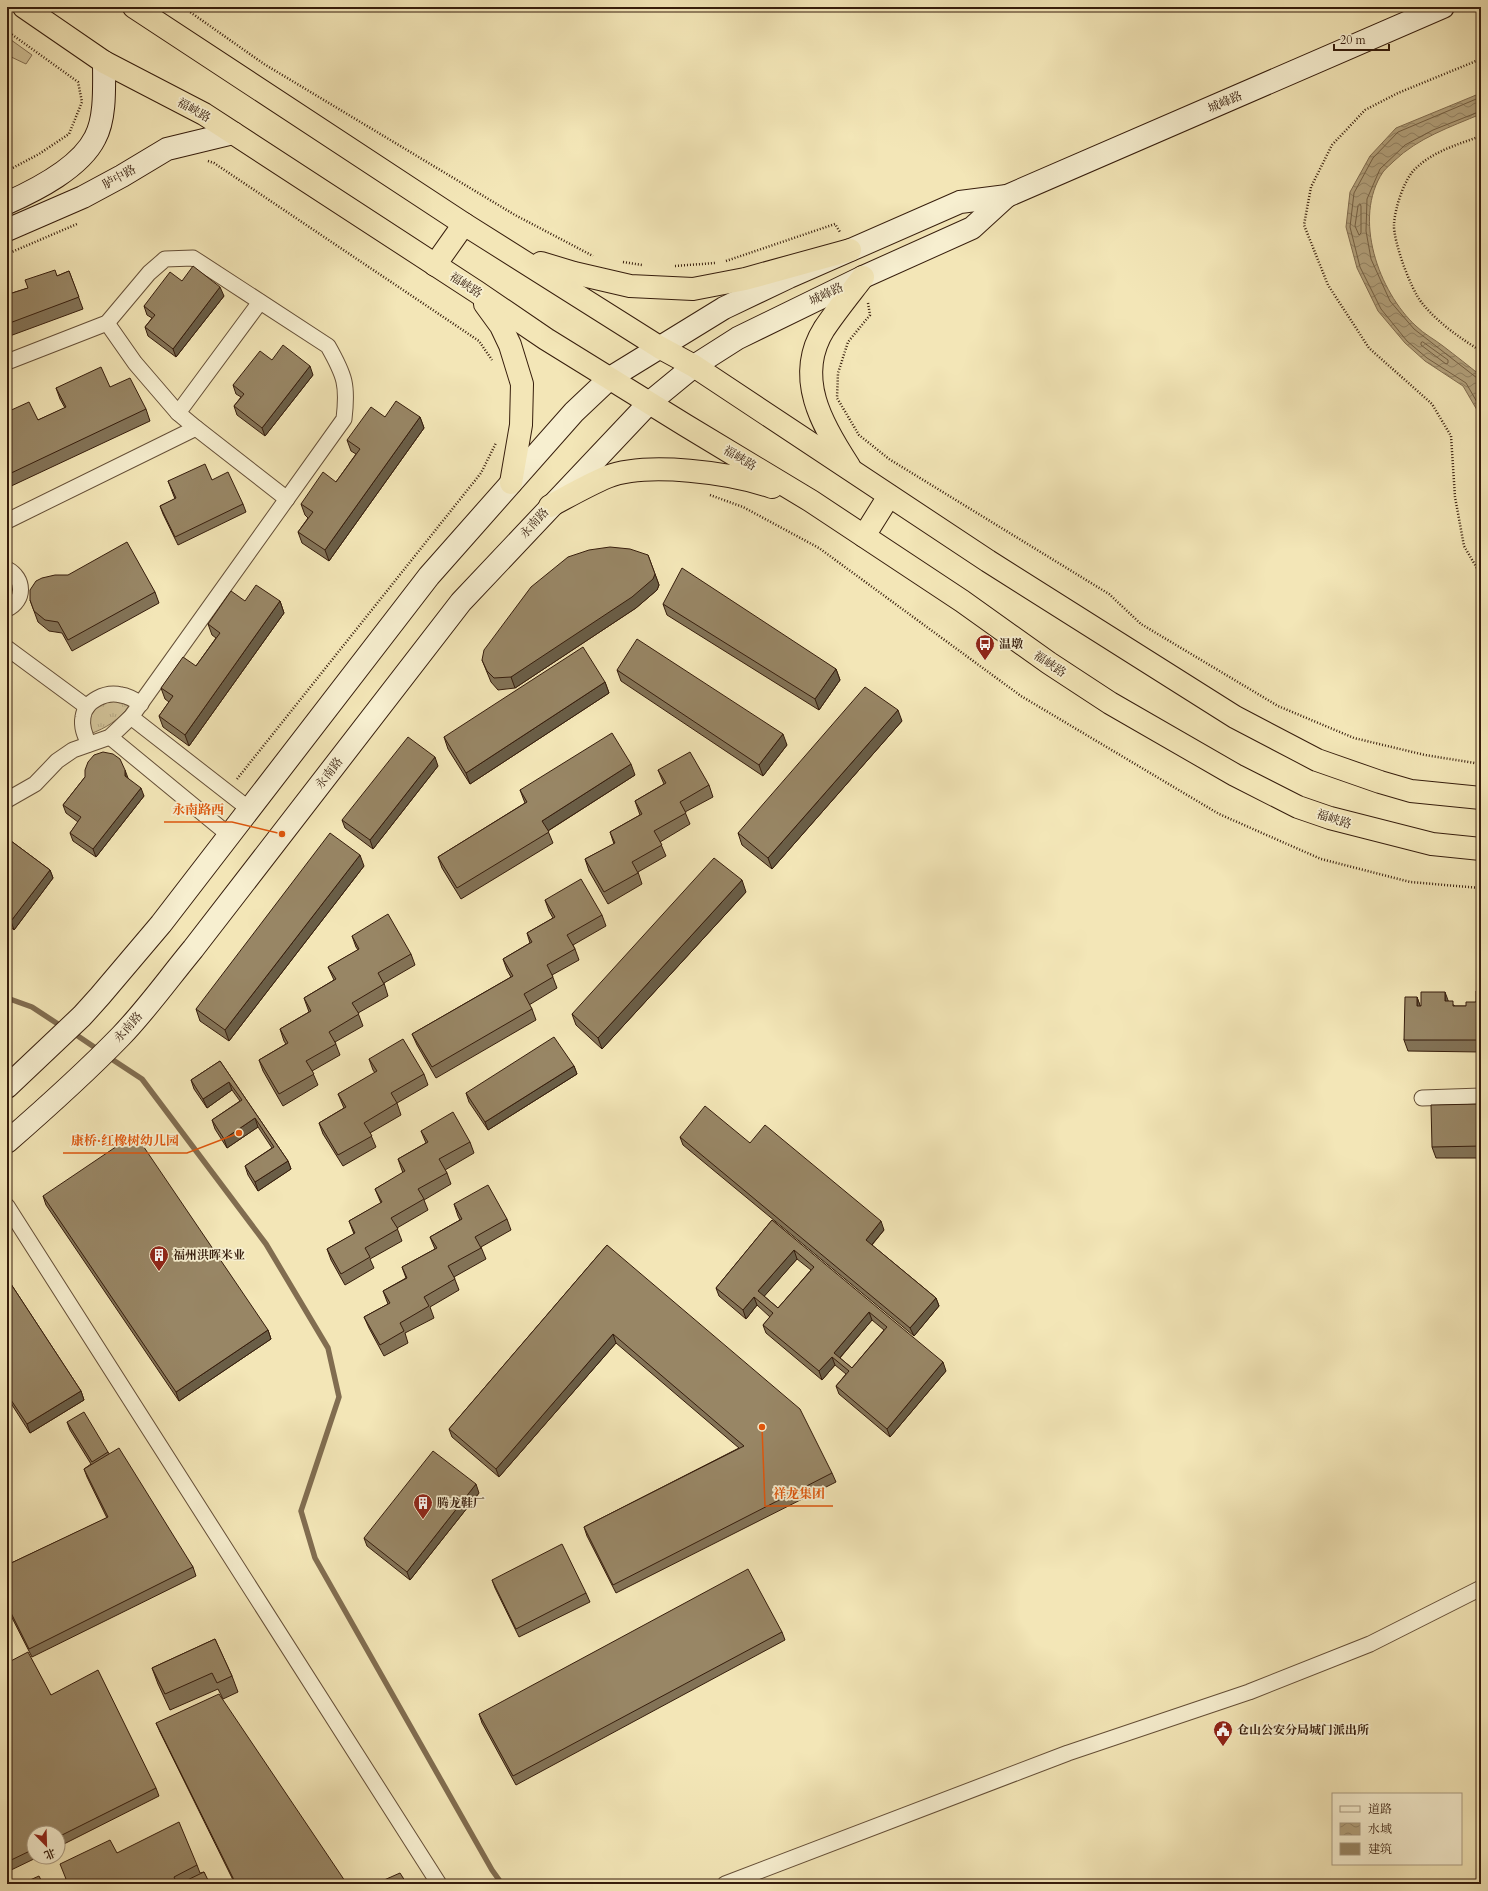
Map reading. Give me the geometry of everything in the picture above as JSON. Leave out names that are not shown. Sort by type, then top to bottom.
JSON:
[{"type":"highway","name":"福峡路","points":[[24,7],[104,62],[204,114],[477,292],[546,339],[811,501],[962,601],[1049,663],[1104,699],[1266,792],[1304,809],[1362,828],[1432,844],[1481,849]]},
{"type":"highway","points":[[134,7],[464,224],[659,347],[694,366],[988,561],[1235,716],[1317,760],[1411,791],[1481,798]]},
{"type":"highway","points":[[435,265],[464,224]]},
{"type":"highway","points":[[512,254],[574,273],[630,286],[693,289],[745,279],[850,250]]},
{"type":"highway","points":[[855,473],[834,443],[817,409],[811,380],[813,356],[824,330],[863,277]]},
{"type":"highway","points":[[477,292],[501,326],[510,345],[522,384],[522,425],[511,483]]},
{"type":"highway","points":[[550,506],[608,477],[644,470],[708,472],[752,480],[811,501]]},
{"type":"highway","points":[[864,536],[889,496]]},
{"type":"main road","name":"城峰路","points":[[7,1087],[82,1016],[161,924],[429,576],[574,412],[610,378],[724,308],[789,277],[960,202],[1007,196],[1443,7]]},
{"type":"main road","points":[[7,203],[56,178],[82,155],[95,138],[103,107],[104,62]]},
{"type":"main road","name":"胪中路","points":[[7,230],[83,197],[167,149],[233,133]]},
{"type":"main road","name":"城峰路","points":[[649,403],[694,366],[738,338],[803,305],[972,228],[1007,196]]},
{"type":"main road","points":[[789,277],[803,305]]},
{"type":"main road","name":"永南路","points":[[7,1142],[121,1035],[193,949],[461,602],[550,506],[649,403]]},
{"type":"street","points":[[7,362],[106,323],[149,273],[165,259],[192,258],[328,346],[341,368],[347,392],[344,418],[131,717],[110,737],[73,750],[57,761],[36,784],[7,800]]},
{"type":"street","points":[[178,413],[260,302]]},
{"type":"street","points":[[106,323],[135,363],[178,413],[287,499]]},
{"type":"street","points":[[7,521],[196,428]]},
{"type":"street","points":[[7,569],[14,574],[21,586],[19,599],[14,605],[7,609]]},
{"type":"street","points":[[7,648],[87,707]]},
{"type":"street","points":[[89,744],[82,725],[83,717],[87,707],[96,699],[108,694],[119,694],[128,696],[141,704]]},
{"type":"street","points":[[131,717],[249,809]]},
{"type":"street","points":[[110,737],[229,836]]},
{"type":"street","points":[[1422,1098],[1481,1096]]},
{"type":"street","points":[[7,1206],[439,1884]]},
{"type":"street","points":[[725,1884],[1068,1753],[1249,1692],[1370,1644],[1481,1588]]},
{"type":"path","points":[[183,7],[264,64],[515,215],[598,258]]},
{"type":"path","points":[[7,31],[78,82],[82,102],[68,134],[39,154],[7,171]]},
{"type":"path","points":[[1481,59],[1398,93],[1365,110],[1332,145],[1311,188],[1304,225],[1328,285],[1369,348],[1432,404],[1451,436],[1454,497],[1464,546],[1481,575]]},
{"type":"path","points":[[1481,136],[1437,152],[1415,168],[1401,192],[1394,224],[1402,264],[1422,303],[1455,335],[1481,351]]},
{"type":"path","points":[[200,159],[214,163],[479,341],[494,363]]},
{"type":"path","points":[[668,267],[722,262],[835,224],[850,250]]},
{"type":"path","points":[[621,262],[644,265]]},
{"type":"path","points":[[863,277],[870,315],[848,342],[838,374],[837,398],[859,435],[888,458],[1109,594],[1141,624],[1278,706],[1354,738],[1425,755],[1481,764]]},
{"type":"path","points":[[227,792],[481,473],[499,438]]},
{"type":"path","points":[[706,493],[744,507],[819,548],[1021,696],[1219,814],[1321,859],[1410,882],[1481,888]]},
{"type":"green space","points":[[7,37],[32,55],[26,64],[7,55]]},
{"type":"green space","points":[[107,700],[121,702],[129,706],[112,723],[90,734],[88,723],[92,708]]},
{"type":"water","points":[[1481,93],[1481,114],[1424,139],[1403,153],[1385,169],[1374,190],[1370,211],[1370,232],[1374,254],[1381,274],[1391,294],[1403,312],[1419,329],[1481,376],[1481,435],[1477,410],[1463,386],[1425,361],[1405,343],[1378,311],[1357,268],[1346,227],[1350,192],[1370,156],[1396,128]]},
{"type":"building","points":[[193,266],[220,287],[173,349],[145,327],[155,315],[144,306],[170,272],[182,281]]},
{"type":"building","points":[[55,270],[57,276],[69,271],[79,297],[7,324],[7,288],[9,294],[28,288],[25,280]]},
{"type":"building","points":[[283,345],[310,366],[262,428],[234,406],[244,394],[233,385],[260,351],[272,360]]},
{"type":"building","points":[[101,367],[110,387],[130,378],[146,409],[7,475],[7,412],[29,402],[38,420],[66,407],[56,388]]},
{"type":"building","points":[[396,401],[420,417],[325,550],[298,532],[313,512],[301,504],[323,472],[336,482],[360,449],[347,440],[371,407],[385,417]]},
{"type":"building","points":[[205,464],[212,480],[228,472],[243,504],[175,537],[160,506],[176,498],[168,481]]},
{"type":"building","points":[[127,542],[155,592],[68,640],[58,622],[45,620],[34,611],[30,600],[30,590],[36,581],[55,575],[68,575]]},
{"type":"building","points":[[610,547],[630,549],[648,555],[655,574],[653,579],[632,597],[511,677],[494,678],[487,671],[482,660],[484,650],[531,587],[568,557],[589,550]]},
{"type":"building","points":[[682,568],[836,669],[815,699],[663,604]]},
{"type":"building","points":[[256,585],[280,601],[185,735],[159,716],[173,696],[161,688],[183,657],[196,666],[220,633],[208,624],[231,591],[245,601]]},
{"type":"building","points":[[637,639],[783,734],[759,765],[617,670]]},
{"type":"building","points":[[583,647],[605,682],[466,773],[444,737]]},
{"type":"building","points":[[865,687],[898,710],[768,858],[738,833]]},
{"type":"building","points":[[612,733],[631,764],[542,821],[549,832],[457,888],[438,857],[527,802],[520,790]]},
{"type":"building","points":[[408,737],[435,757],[370,840],[342,820]]},
{"type":"building","points":[[103,752],[113,754],[120,759],[125,770],[125,776],[141,788],[93,849],[70,833],[81,817],[63,805],[85,777],[85,770],[88,762],[94,755]]},
{"type":"building","points":[[690,752],[709,785],[680,802],[686,813],[654,831],[662,845],[632,862],[638,873],[604,892],[585,859],[615,843],[610,832],[642,814],[635,801],[666,783],[658,770]]},
{"type":"building","points":[[330,833],[360,855],[225,1030],[196,1009]]},
{"type":"building","points":[[7,838],[50,870],[11,921],[7,918]]},
{"type":"building","points":[[714,858],[742,880],[598,1038],[572,1014]]},
{"type":"building","points":[[581,879],[602,915],[567,935],[575,949],[547,965],[553,977],[524,994],[532,1009],[432,1067],[412,1034],[513,976],[503,959],[532,942],[527,933],[555,917],[545,900]]},
{"type":"building","points":[[388,914],[411,954],[378,973],[384,984],[352,1003],[359,1014],[329,1032],[336,1044],[306,1061],[314,1074],[279,1094],[259,1060],[288,1043],[280,1029],[311,1011],[304,998],[336,979],[328,967],[359,949],[352,936]]},
{"type":"building","points":[[1476,991],[1481,991],[1481,1040],[1404,1040],[1405,997],[1417,997],[1417,1006],[1421,1006],[1421,992],[1445,992],[1445,1001],[1453,1001],[1453,1006],[1466,1006],[1466,1002],[1476,1002]]},
{"type":"building","points":[[554,1037],[574,1066],[485,1122],[466,1093]]},
{"type":"building","points":[[403,1039],[424,1074],[391,1093],[397,1103],[364,1123],[372,1136],[338,1155],[319,1123],[346,1107],[338,1094],[377,1071],[369,1059]]},
{"type":"building","points":[[220,1061],[288,1161],[255,1182],[245,1166],[274,1147],[255,1118],[224,1139],[212,1120],[242,1100],[229,1082],[203,1099],[191,1080]]},
{"type":"building","points":[[1481,1104],[1481,1146],[1432,1147],[1431,1105]]},
{"type":"building","points":[[705,1106],[750,1143],[765,1125],[881,1221],[866,1240],[936,1298],[910,1328],[680,1137]]},
{"type":"building","points":[[453,1112],[470,1142],[439,1159],[447,1173],[418,1189],[424,1199],[391,1218],[398,1229],[365,1248],[370,1257],[341,1274],[327,1249],[355,1233],[349,1221],[382,1202],[375,1189],[405,1171],[398,1159],[428,1142],[421,1131]]},
{"type":"building","name":"福州洪晖米业","points":[[135,1134],[268,1330],[176,1392],[43,1196]]},
{"type":"building","points":[[488,1185],[507,1219],[475,1237],[481,1248],[448,1266],[455,1279],[424,1297],[429,1306],[400,1323],[404,1331],[380,1345],[364,1317],[390,1303],[383,1291],[407,1278],[402,1267],[437,1248],[430,1237],[462,1219],[454,1204]]},
{"type":"building","points":[[772,1220],[943,1362],[887,1429],[836,1386],[849,1371],[832,1357],[819,1371],[763,1325],[773,1313],[754,1297],[743,1310],[716,1288]],"holes":[[[794,1250],[814,1267],[778,1308],[758,1291]],[[869,1312],[887,1327],[852,1368],[834,1353]]]},
{"type":"building","points":[[607,1245],[800,1409],[832,1473],[613,1585],[584,1527],[744,1446],[613,1334],[496,1469],[449,1429]]},
{"type":"building","points":[[7,1278],[81,1391],[27,1424],[7,1394]]},
{"type":"building","points":[[84,1412],[108,1452],[92,1462],[67,1422]]},
{"type":"building","points":[[119,1448],[193,1567],[29,1649],[7,1605],[7,1565],[108,1517],[84,1469]]},
{"type":"building","name":"腾龙鞋厂","points":[[433,1451],[476,1484],[407,1572],[364,1538]]},
{"type":"building","points":[[562,1544],[586,1593],[516,1629],[492,1580]]},
{"type":"building","points":[[748,1569],[782,1632],[513,1776],[479,1714]]},
{"type":"building","points":[[215,1639],[232,1676],[217,1683],[212,1673],[165,1694],[152,1668]]},
{"type":"building","points":[[28,1652],[51,1695],[98,1670],[156,1788],[66,1833],[66,1825],[26,1825],[26,1853],[7,1862],[7,1663]]},
{"type":"building","points":[[219,1694],[347,1884],[236,1884],[156,1723]]},
{"type":"building","points":[[179,1822],[197,1865],[174,1877],[177,1884],[53,1884],[66,1879],[60,1865],[66,1865],[66,1861],[110,1840],[117,1853]]},
{"type":"building","points":[[204,1872],[208,1880],[201,1884],[179,1884]]},
{"type":"building","points":[[400,1873],[407,1884],[375,1884]]},
{"type":"building","points":[[39,1876],[43,1884],[21,1884]]},
{"type":"waterway","points":[[7,998],[32,1007],[64,1028]]},
{"type":"waterway","points":[[72,1032],[100,1051]]},
{"type":"waterway","points":[[107,1056],[142,1079],[266,1244],[328,1348],[339,1397],[301,1511],[315,1558],[492,1870],[502,1884]]},
{"type":"place","name":"温墩","points":[[985,661]]},
{"type":"place","name":"永南路西","points":[[282,834]]},
{"type":"place","name":"康桥·红橡树幼儿园","points":[[239,1133]]},
{"type":"place","name":"福州洪晖米业","points":[[159,1272]]},
{"type":"place","name":"祥龙集团","points":[[762,1427]]},
{"type":"place","name":"腾龙鞋厂","points":[[423,1520]]},
{"type":"place","name":"仓山公安分局城门派出所","points":[[1223,1747]]}]
